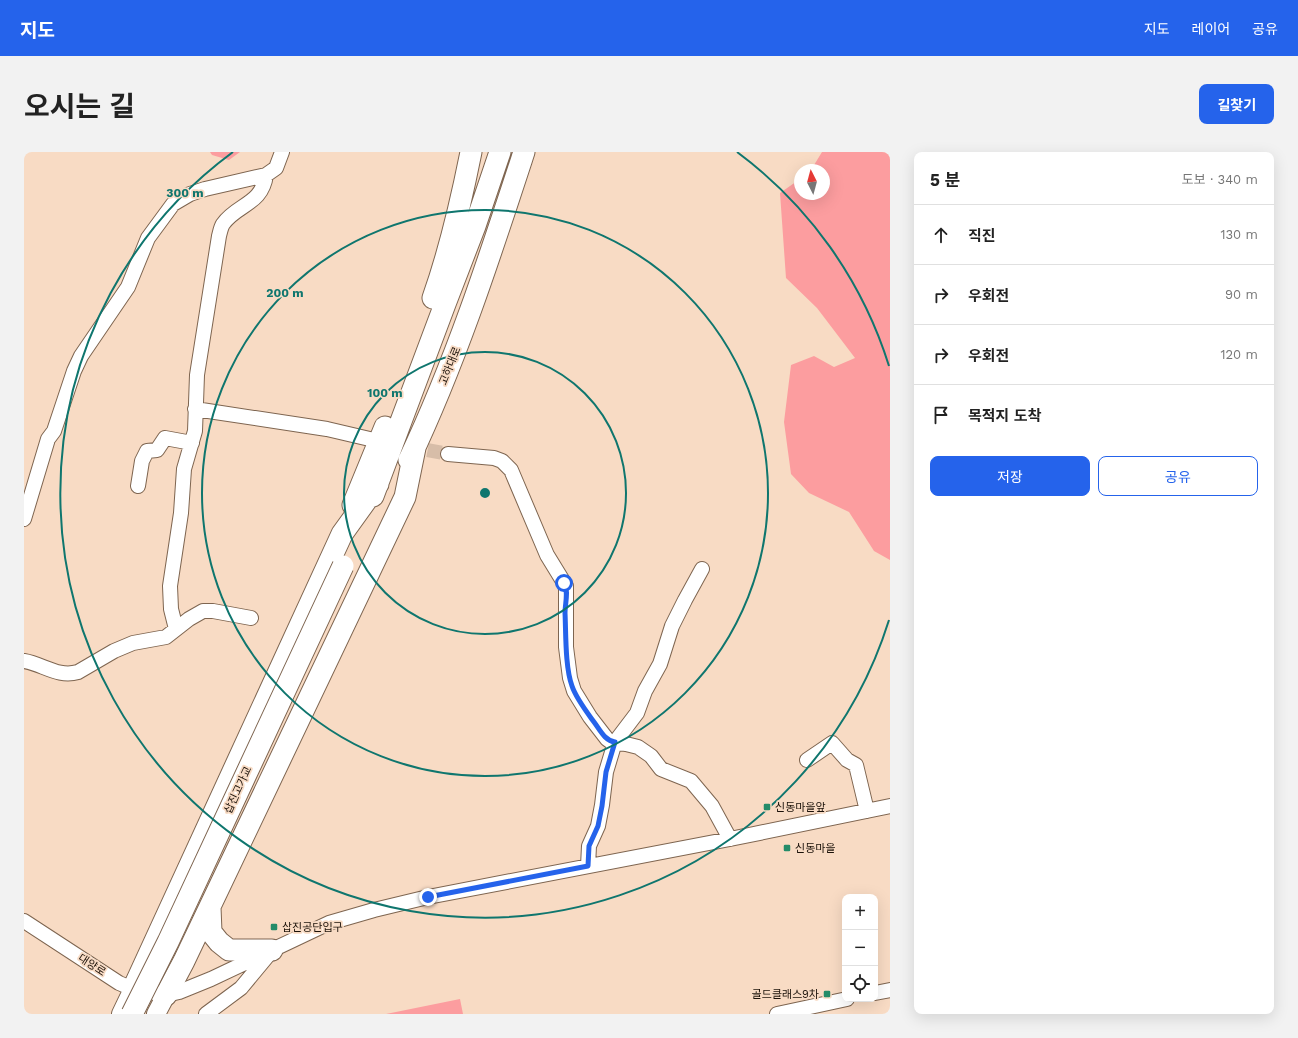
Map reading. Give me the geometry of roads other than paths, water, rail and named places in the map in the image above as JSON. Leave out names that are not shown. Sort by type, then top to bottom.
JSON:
[{"type":"highway","points":[[133,989],[342,534],[415,351],[429,310],[452,238],[471,152]]},
{"type":"highway","points":[[350,569],[378,484],[475,226],[500,152]]},
{"type":"highway","name":"고하대로","points":[[350,569],[415,448],[434,406],[456,350],[496,238],[524,152]]},
{"type":"highway","points":[[166,995],[184,961],[405,497],[415,448]]},
{"type":"highway","points":[[342,534],[378,484]]},
{"type":"highway","name":"삽진고가교","points":[[132,1014],[350,569]]},
{"type":"highway","name":"삽진고가교","points":[[145,1014],[350,569]]},
{"type":"highway","points":[[210,905],[211,932],[219,942],[230,950],[272,950]]},
{"type":"main road","points":[[120,1014],[133,989]]},
{"type":"main road","points":[[156,1014],[166,995]]},
{"type":"street","points":[[24,519],[48,439],[54,431],[74,371],[81,356],[128,287],[148,238],[173,204],[190,194],[212,187],[266,175],[276,168],[282,152]]},
{"type":"street","points":[[176,629],[171,609],[170,586],[181,513],[184,469],[196,425],[196,375],[219,236],[223,224],[253,201],[260,192],[265,183],[266,175]]},
{"type":"street","points":[[195,409],[327,429],[374,440]]},
{"type":"street","points":[[138,486],[142,461],[148,451],[157,450],[165,438],[192,443]]},
{"type":"street","points":[[448,454],[494,458],[502,461],[511,470],[547,555],[566,586],[566,647],[571,685],[590,717],[607,739],[638,747],[651,756],[661,769],[692,781],[712,806],[730,839]]},
{"type":"street","points":[[588,866],[589,846],[598,826],[606,772],[615,742],[637,712],[645,690],[660,664],[672,626],[684,600],[702,569]]},
{"type":"street","points":[[24,661],[56,672],[73,674],[129,644],[166,637],[189,619],[203,611],[213,611],[251,618]]},
{"type":"street","points":[[807,760],[832,743],[847,760],[856,765],[867,811]]},
{"type":"street","points":[[166,995],[179,992],[211,979],[329,923],[374,910],[428,897],[730,839],[890,806]]},
{"type":"street","name":"대양로","points":[[24,921],[119,983],[133,989],[166,995]]},
{"type":"street","points":[[206,1014],[241,988],[272,950]]},
{"type":"street","points":[[878,992],[890,990]]},
{"type":"street","points":[[777,1014],[842,1000]]},
{"type":"tunnel","points":[[407,446],[448,454]]},
{"type":"place","name":"신동마을앞","points":[[767,807]]},
{"type":"place","name":"신동마을","points":[[787,848]]},
{"type":"place","name":"삽진공단입구","points":[[274,927]]},
{"type":"place","name":"골드클래스9차","points":[[827,994]]}]
